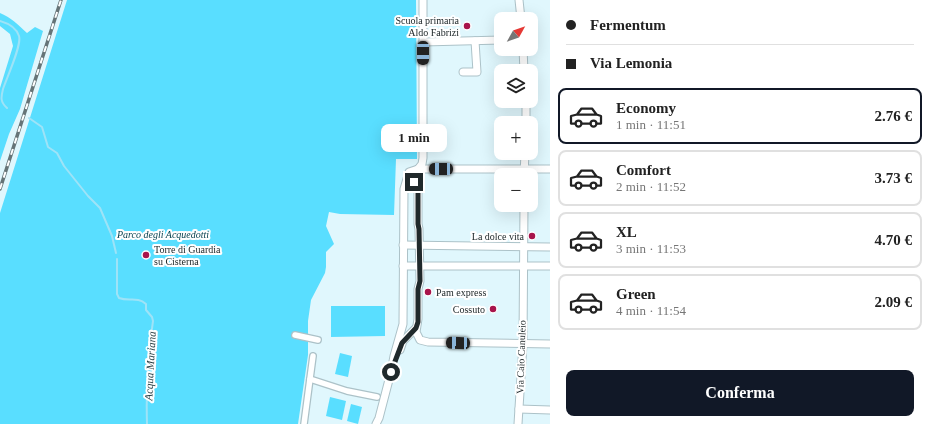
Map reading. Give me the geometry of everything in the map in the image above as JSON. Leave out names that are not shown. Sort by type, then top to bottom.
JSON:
[{"type":"street","points":[[418,169],[422,164],[423,158],[423,0]]},
{"type":"street","points":[[519,0],[520,12]]},
{"type":"street","points":[[423,42],[494,40]]},
{"type":"street","points":[[463,72],[477,72],[475,41]]},
{"type":"street","points":[[378,422],[403,324],[404,189],[409,172],[418,169],[494,171]]},
{"type":"street","points":[[538,170],[550,169]]},
{"type":"street","points":[[407,181],[414,182],[418,186],[420,281],[418,289],[417,336],[423,341],[550,344]]},
{"type":"street","name":"Via Caio Canuleio","points":[[518,424],[523,344],[524,212]]},
{"type":"street","points":[[403,245],[550,247]]},
{"type":"street","points":[[403,266],[550,266]]},
{"type":"street","points":[[403,324],[407,328],[416,328]]},
{"type":"street","points":[[391,372],[402,343],[416,328]]},
{"type":"street","points":[[295,335],[318,340]]},
{"type":"street","points":[[304,424],[313,356]]},
{"type":"street","points":[[310,379],[347,391],[377,397]]},
{"type":"street","points":[[519,409],[550,410]]},
{"type":"green space","name":"Parco degli Acquedotti","points":[[67,0],[416,0],[417,159],[396,159],[394,215],[340,214],[329,212],[326,226],[334,244],[326,252],[325,273],[311,300],[308,321],[308,355],[298,424],[0,424],[0,213]]},
{"type":"green space","points":[[0,13],[11,19],[27,33],[35,27],[43,31],[20,109],[9,134],[0,161],[0,88],[13,46],[10,34],[0,26]]},
{"type":"green space","points":[[331,306],[385,306],[385,336],[331,337]]},
{"type":"green space","points":[[340,353],[352,356],[348,377],[335,374]]},
{"type":"green space","points":[[330,397],[346,401],[342,420],[326,416]]},
{"type":"green space","points":[[351,404],[362,407],[358,424],[347,421]]},
{"type":"waterway","name":"Acqua Mariana","points":[[0,21],[14,28],[19,36],[16,54],[2,94],[2,101],[7,108]]},
{"type":"waterway","name":"Acqua Mariana","points":[[29,118],[42,127],[48,147],[57,153],[64,166],[88,196],[100,208],[112,236],[116,253]]},
{"type":"waterway","name":"Acqua Mariana","points":[[117,259],[117,294],[119,298],[126,300],[139,300],[146,304],[146,310],[152,317],[153,321],[148,372],[147,424]]},
{"type":"railway","points":[[0,189],[61,0]]},
{"type":"place","name":"Scuola primaria Aldo Fabrizi","points":[[467,26]]},
{"type":"place","name":"La dolce vita","points":[[532,236]]},
{"type":"place","name":"Torre di Guardia su Cisterna","points":[[146,255]]},
{"type":"place","name":"Pam express","points":[[428,292]]},
{"type":"place","name":"Cossuto","points":[[493,309]]},
{"type":"route","points":[[391,372],[402,343],[416,328],[418,322],[420,236],[418,224],[418,188],[414,182]]}]
